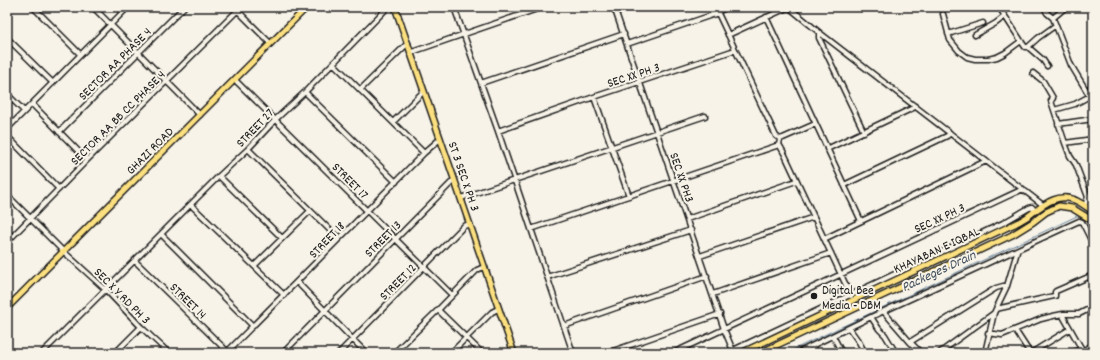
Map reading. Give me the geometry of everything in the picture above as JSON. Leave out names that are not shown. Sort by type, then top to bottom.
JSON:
[{"type":"main road","name":"GHAZI ROAD","points":[[7,308],[63,250],[307,7]]},
{"type":"main road","name":"ST 3 SEC X PH 3","points":[[395,7],[412,52],[440,139],[514,353]]},
{"type":"main road","name":"KHAYABAN E IQBAL","points":[[741,353],[852,298],[1008,228],[1054,199],[1070,198],[1093,211]]},
{"type":"main road","points":[[760,353],[1012,235],[1046,212],[1059,206],[1072,208],[1093,221]]},
{"type":"main road","points":[[782,334],[785,341]]},
{"type":"street","points":[[33,7],[80,54]]},
{"type":"street","points":[[92,7],[200,115]]},
{"type":"street","points":[[7,129],[128,7]]},
{"type":"street","name":"SECTOR AA PHASE 4","points":[[59,132],[184,7]]},
{"type":"street","points":[[234,7],[239,9],[270,44]]},
{"type":"street","name":"STREET 27","points":[[42,353],[191,206],[219,176],[248,149],[276,119],[305,92],[388,7]]},
{"type":"street","points":[[454,7],[465,34],[573,353]]},
{"type":"street","points":[[412,52],[542,7]]},
{"type":"street","name":"SEC XX PH3","points":[[614,7],[733,352]]},
{"type":"street","points":[[715,7],[776,136],[780,139]]},
{"type":"street","points":[[627,44],[728,7]]},
{"type":"street","points":[[728,35],[789,7],[1044,205]]},
{"type":"street","points":[[999,7],[1025,47],[1028,47],[1043,60],[1047,66]]},
{"type":"street","points":[[1044,7],[1047,13],[1053,18],[1071,65],[1088,95]]},
{"type":"street","points":[[1053,18],[1066,7]]},
{"type":"street","name":"SECTOR AA BB CC PHASE 4","points":[[7,242],[239,9]]},
{"type":"street","points":[[943,14],[950,40],[959,51],[967,57],[975,59],[988,59],[998,57],[1021,41]]},
{"type":"street","points":[[975,35],[1005,16]]},
{"type":"street","points":[[766,17],[861,221]]},
{"type":"street","points":[[948,34],[983,23]]},
{"type":"street","points":[[1028,47],[1056,25]]},
{"type":"street","points":[[820,32],[818,35],[819,38],[864,132]]},
{"type":"street","points":[[481,83],[624,34]]},
{"type":"street","points":[[7,38],[53,83]]},
{"type":"street","points":[[360,90],[408,43]]},
{"type":"street","name":"SEC XX PH 3","points":[[498,131],[735,50]]},
{"type":"street","points":[[333,63],[424,153]]},
{"type":"street","points":[[1033,73],[1043,81],[1053,98],[1052,101],[1058,124],[1088,197],[1085,206]]},
{"type":"street","points":[[1054,110],[1086,99],[1088,97],[1093,79]]},
{"type":"street","name":"STREET 17","points":[[235,80],[452,295]]},
{"type":"street","points":[[393,122],[424,91]]},
{"type":"street","points":[[305,92],[396,182]]},
{"type":"street","points":[[7,94],[24,111]]},
{"type":"street","points":[[594,97],[628,196]]},
{"type":"street","points":[[32,104],[87,160]]},
{"type":"street","points":[[827,149],[915,106]]},
{"type":"street","points":[[461,198],[705,116]]},
{"type":"street","points":[[1058,124],[1093,119]]},
{"type":"street","points":[[780,139],[815,124]]},
{"type":"street","points":[[844,185],[947,136],[950,133]]},
{"type":"street","points":[[7,136],[59,189]]},
{"type":"street","name":"STREET 18","points":[[227,353],[424,153],[440,139]]},
{"type":"street","points":[[778,145],[780,139]]},
{"type":"street","points":[[1065,143],[1093,139]]},
{"type":"street","points":[[531,229],[778,145]]},
{"type":"street","points":[[727,353],[733,352],[852,298],[784,154],[778,145]]},
{"type":"street","points":[[248,149],[339,239]]},
{"type":"street","points":[[824,238],[986,161]]},
{"type":"street","points":[[219,176],[282,238]]},
{"type":"street","name":"STREET 13","points":[[283,353],[454,180]]},
{"type":"street","points":[[687,219],[796,181]]},
{"type":"street","name":"SEC XX PH 3","points":[[673,353],[1023,189]]},
{"type":"street","name":"SEC X Y RD PH 3","points":[[7,195],[169,353]]},
{"type":"street","points":[[191,206],[284,295]]},
{"type":"street","points":[[254,266],[310,211]]},
{"type":"street","points":[[700,256],[814,217]]},
{"type":"street","points":[[797,353],[871,317],[1081,221],[1093,244]]},
{"type":"street","name":"STREET 12","points":[[339,353],[464,226],[470,224]]},
{"type":"street","points":[[547,277],[690,230]]},
{"type":"street","points":[[161,234],[253,326]]},
{"type":"street","points":[[980,353],[985,351],[988,334],[995,311],[1007,286],[1017,252],[1016,250]]},
{"type":"street","points":[[713,294],[831,253]]},
{"type":"street","name":"STREET 14","points":[[135,261],[227,353]]},
{"type":"street","points":[[394,353],[477,270],[484,266]]},
{"type":"street","points":[[939,353],[995,311],[1055,296],[1056,291],[1093,275]]},
{"type":"street","points":[[564,326],[707,276]]},
{"type":"street","points":[[297,282],[366,353]]},
{"type":"street","points":[[910,342],[996,288],[1007,286]]},
{"type":"street","points":[[988,334],[1002,335],[1039,320],[1063,314],[1079,314],[1093,307]]},
{"type":"street","points":[[451,353],[492,312],[498,309]]},
{"type":"street","points":[[438,310],[482,353]]},
{"type":"street","points":[[884,312],[921,353]]},
{"type":"street","points":[[608,353],[720,314]]},
{"type":"street","points":[[1063,314],[1082,351]]},
{"type":"street","points":[[871,317],[885,335],[896,353]]},
{"type":"street","points":[[115,353],[141,327]]},
{"type":"street","points":[[849,328],[865,353]]},
{"type":"street","points":[[1015,330],[1031,353],[1070,329]]},
{"type":"street","points":[[833,336],[842,353]]},
{"type":"street","points":[[1073,353],[1082,351],[1093,345]]},
{"type":"street","points":[[811,346],[817,353]]},
{"type":"waterway","name":"Packeges Drain","points":[[786,353],[1077,216]]},
{"type":"place","name":"Digital Bee Media - DBM","points":[[814,296]]}]
